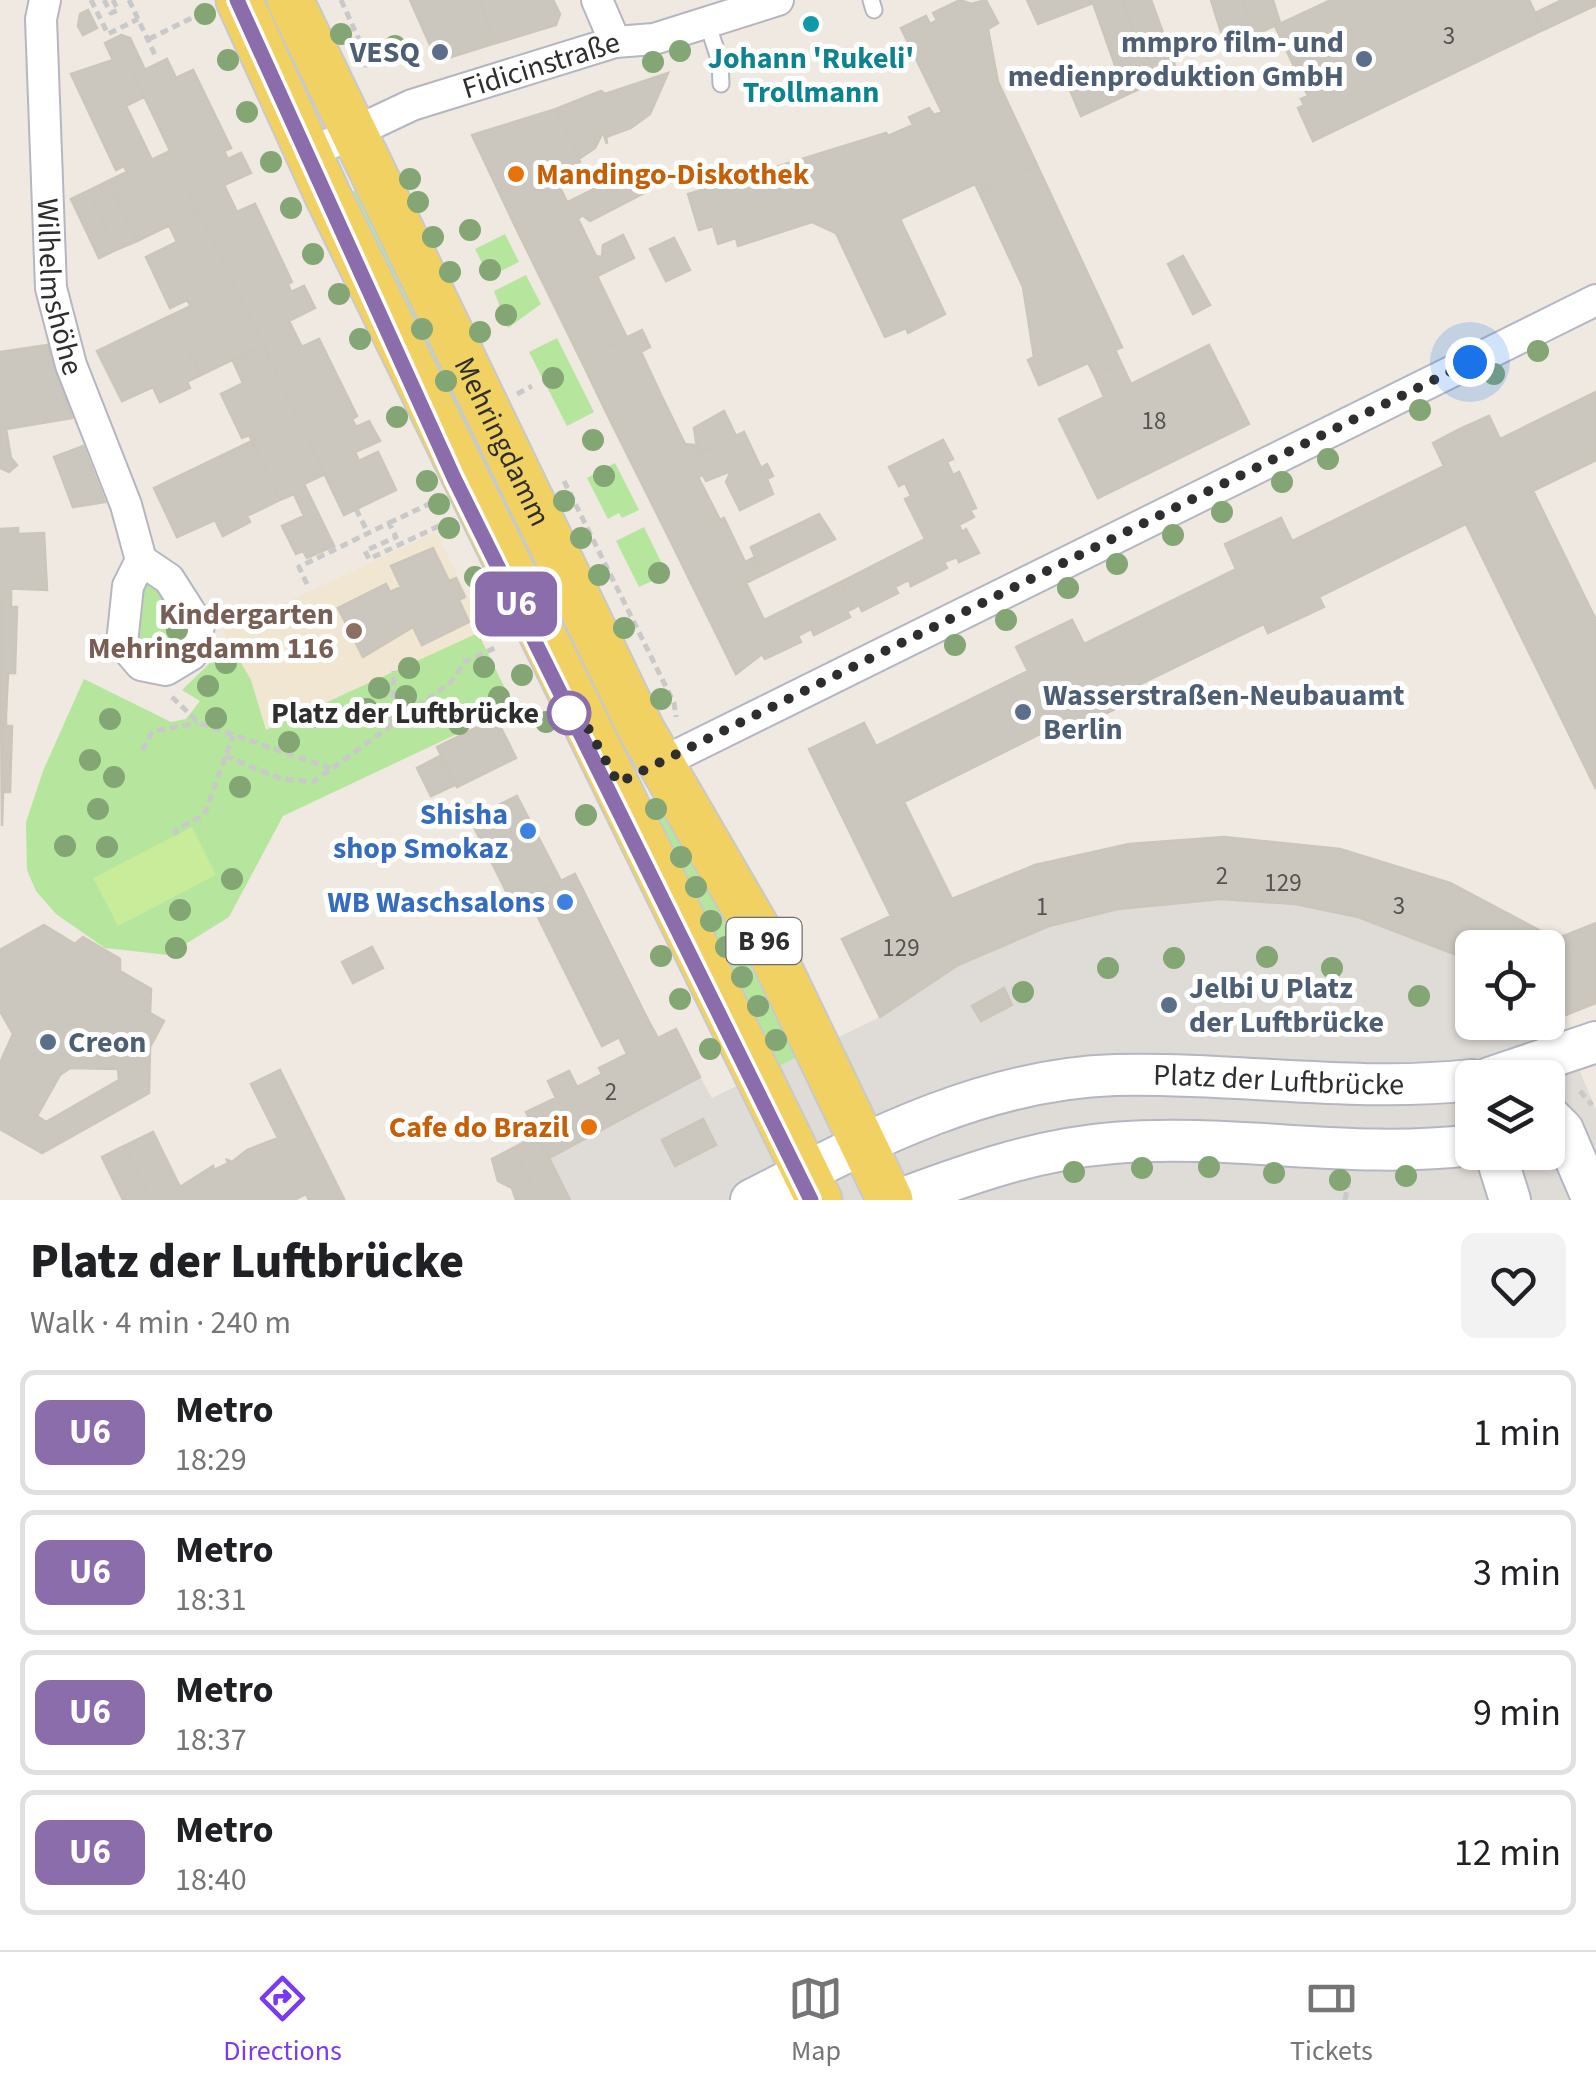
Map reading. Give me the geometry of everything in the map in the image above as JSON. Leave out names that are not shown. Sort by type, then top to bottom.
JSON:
[{"type":"main road","name":"Mehringdamm","points":[[290,0],[351,133],[661,763],[774,958],[864,1143]]},
{"type":"main road","name":"Mehringdamm","points":[[220,7],[308,154],[812,1186]]},
{"type":"main road","points":[[618,783],[661,763]]},
{"type":"main road","name":"Platz der Luftbrücke","points":[[1543,1060],[1596,1042]]},
{"type":"main road","name":"Platz der Luftbrücke","points":[[750,1200],[812,1186],[864,1143],[1007,1090],[1111,1075],[1388,1086],[1455,1080]]},
{"type":"main road","points":[[1571,1116],[1594,1200]]},
{"type":"main road","points":[[898,1200],[990,1166],[1112,1143],[1193,1141],[1355,1153],[1455,1146]]},
{"type":"main road","name":"B 96","points":[[864,1143],[890,1200]]},
{"type":"main road","points":[[1501,1170],[1510,1200]]},
{"type":"street","name":"Wilhelmshöhe","points":[[45,0],[41,19],[42,77],[52,288],[71,365],[126,505],[142,560]]},
{"type":"street","points":[[597,0],[615,42]]},
{"type":"street","name":"Fidicinstraße","points":[[308,154],[412,105],[615,42],[654,39],[778,0]]},
{"type":"street","points":[[661,763],[1596,300]]},
{"type":"lane","points":[[707,22],[720,62],[721,84]]},
{"type":"path","points":[[91,0],[108,34],[138,19]]},
{"type":"path","points":[[104,0],[111,13],[118,10],[113,0]]},
{"type":"path","points":[[129,0],[156,57]]},
{"type":"path","points":[[341,0],[366,55]]},
{"type":"path","points":[[148,40],[220,7]]},
{"type":"path","points":[[307,584],[299,567],[431,503]]},
{"type":"path","points":[[356,509],[368,533]]},
{"type":"path","points":[[389,523],[396,537],[365,551],[369,559],[441,524]]},
{"type":"path","points":[[226,756],[282,780],[312,782],[450,682],[466,661],[499,646]]},
{"type":"path","points":[[392,724],[394,671]]},
{"type":"path","points":[[189,715],[232,736],[330,768]]},
{"type":"path","points":[[142,750],[153,731],[199,723]]},
{"type":"path","points":[[177,834],[175,830],[204,814],[232,736]]},
{"type":"path","points":[[1329,1184],[1368,1184]]},
{"type":"path","points":[[1345,1200],[1348,1186]]},
{"type":"shaded area","name":"Kindergarten Mehringdamm 116","points":[[436,532],[485,631],[266,730],[251,680],[223,632]]},
{"type":"shaded area","points":[[1196,900],[1270,901],[1358,917],[1455,953],[1455,1040],[1565,1040],[1565,1035],[1596,1110],[1596,1200],[570,1200],[549,1158],[700,1077],[712,1098],[880,1017],[958,965],[1049,926],[1118,909]]},
{"type":"green space","points":[[363,187],[625,727],[615,732],[559,617],[528,576],[343,196]]},
{"type":"green space","points":[[505,234],[519,262],[489,277],[475,249]]},
{"type":"green space","points":[[526,275],[541,304],[508,328],[494,291]]},
{"type":"green space","points":[[557,338],[594,412],[567,426],[529,352]]},
{"type":"green space","points":[[615,463],[639,510],[608,519],[587,478]]},
{"type":"green space","points":[[644,527],[667,574],[639,587],[616,541]]},
{"type":"green space","points":[[150,580],[191,628],[169,659],[136,649],[134,590]]},
{"type":"green space","points":[[478,633],[514,707],[283,816],[229,917],[168,955],[105,948],[56,914],[36,891],[27,870],[26,822],[43,771],[84,679],[171,722],[186,719],[200,701],[182,690],[213,660],[233,649],[251,680],[266,730]]},
{"type":"green space","points":[[663,802],[817,1091],[796,1102],[652,808]]},
{"type":"green space","points":[[192,827],[216,875],[118,926],[93,878]]},
{"type":"building","points":[[410,0],[480,0],[493,44],[442,60],[435,56]]},
{"type":"building","points":[[480,0],[553,0],[560,14],[556,25],[493,44]]},
{"type":"building","points":[[960,0],[971,4],[986,0],[998,23],[988,29],[998,82],[1037,165],[979,192],[975,184],[900,219],[945,314],[908,333],[906,328],[885,337],[836,233],[812,222],[738,246],[736,238],[718,244],[713,226],[699,230],[688,194],[886,133],[888,136],[913,125],[909,117],[929,108],[934,115],[942,112],[901,28],[926,16],[930,24],[937,20],[933,13]]},
{"type":"building","points":[[1027,0],[1123,0],[1150,84],[1081,116],[1070,90],[1116,68],[1093,3],[1038,24]]},
{"type":"building","points":[[1123,0],[1151,0],[1177,71],[1150,84]]},
{"type":"building","points":[[1211,0],[1242,0],[1253,36],[1226,48]]},
{"type":"building","points":[[1242,0],[1273,0],[1280,23],[1253,36]]},
{"type":"building","points":[[1331,0],[1529,0],[1543,30],[1313,141],[1298,108],[1304,105],[1301,99],[1308,96],[1275,26]]},
{"type":"building","points":[[1562,0],[1596,0],[1596,5],[1543,30],[1535,13]]},
{"type":"building","points":[[88,10],[97,28],[83,35],[78,26],[80,14]]},
{"type":"building","points":[[121,35],[130,38],[145,70],[134,75],[144,97],[126,106],[152,160],[127,172],[124,166],[116,170],[71,74],[113,60],[105,43]]},
{"type":"building","points":[[167,59],[176,78],[193,70],[231,148],[224,151],[228,159],[241,153],[251,173],[224,185],[237,212],[255,204],[292,282],[288,284],[291,292],[304,286],[315,308],[289,321],[302,347],[319,339],[357,416],[352,419],[356,427],[369,421],[380,441],[355,452],[359,461],[378,452],[396,490],[344,515],[134,75]]},
{"type":"building","points":[[668,73],[650,114],[631,128],[606,137],[607,144],[603,132],[595,148],[579,159],[556,109],[601,91],[605,94]]},
{"type":"building","points":[[556,109],[580,162],[558,169],[556,179],[567,202],[516,228],[472,135]]},
{"type":"building","points":[[170,151],[199,211],[137,241],[108,181]]},
{"type":"building","points":[[1037,165],[1122,347],[1115,350],[1121,363],[1095,376],[1088,363],[1039,385],[1028,360],[1034,357],[1023,287],[979,192]]},
{"type":"building","points":[[638,167],[650,190],[590,221],[582,215],[578,219],[596,256],[602,257],[603,245],[623,235],[634,258],[551,299],[516,228]]},
{"type":"building","points":[[108,181],[137,241],[116,250],[88,191]]},
{"type":"building","points":[[88,191],[116,250],[99,258],[71,199]]},
{"type":"building","points":[[199,211],[234,285],[191,306],[187,300],[170,308],[146,257],[177,242],[169,225]]},
{"type":"building","points":[[674,238],[690,270],[666,281],[650,249]]},
{"type":"building","points":[[1183,256],[1210,305],[1193,314],[1168,264]]},
{"type":"building","points":[[597,276],[627,338],[581,360],[551,299]]},
{"type":"building","points":[[234,285],[263,345],[201,375],[172,315]]},
{"type":"building","points":[[172,315],[201,375],[187,382],[190,388],[160,402],[153,387],[122,401],[97,351]]},
{"type":"building","points":[[642,330],[650,347],[641,352],[662,397],[611,422],[581,360]]},
{"type":"building","points":[[48,345],[72,418],[6,429],[11,458],[17,465],[9,472],[0,468],[0,352]]},
{"type":"building","points":[[263,345],[298,419],[252,441],[249,435],[242,438],[221,394],[243,383],[233,361]]},
{"type":"building","points":[[1209,345],[1249,424],[1098,498],[1059,419],[1104,397],[1095,376],[1121,363],[1131,384]]},
{"type":"building","points":[[1596,392],[1596,460],[1533,491],[1596,620],[1596,789],[1466,524],[1319,597],[1324,607],[1268,633],[1264,624],[1110,699],[1115,709],[1061,736],[1056,726],[904,802],[952,899],[1035,865],[1129,844],[1224,837],[1340,849],[1450,883],[1539,930],[1455,930],[1455,954],[1358,917],[1295,904],[1221,899],[1118,909],[1049,926],[958,965],[880,1017],[842,939],[891,916],[809,749],[864,723],[876,746],[1028,671],[1016,647],[1072,620],[1084,644],[1236,569],[1225,544],[1281,518],[1292,541],[1444,466],[1433,443],[1460,429],[1489,416],[1500,439]]},
{"type":"building","points":[[662,397],[685,444],[694,445],[698,454],[641,482],[611,422]]},
{"type":"building","points":[[724,411],[736,436],[698,454],[694,428]]},
{"type":"building","points":[[298,419],[325,474],[304,484],[334,546],[307,558],[303,551],[296,554],[282,526],[304,516],[294,494],[280,500],[252,441]]},
{"type":"building","points":[[744,432],[761,468],[767,464],[773,476],[767,479],[773,494],[740,510],[726,482],[731,471],[706,481],[703,475],[698,477],[720,520],[672,544],[641,482]]},
{"type":"building","points":[[943,440],[953,459],[947,462],[953,475],[959,472],[976,508],[970,510],[974,517],[959,525],[962,532],[966,529],[979,553],[959,562],[957,557],[944,562],[947,568],[911,586],[909,580],[895,587],[898,593],[862,611],[859,605],[854,608],[841,582],[925,539],[905,499],[911,496],[905,483],[899,486],[889,467]]},
{"type":"building","points":[[252,441],[280,500],[247,516],[250,522],[223,536],[215,520],[177,537],[154,488]]},
{"type":"building","points":[[83,446],[105,502],[73,507],[54,457]]},
{"type":"building","points":[[819,514],[835,539],[762,575],[751,547]]},
{"type":"building","points":[[724,518],[745,562],[753,558],[762,575],[702,605],[672,544]]},
{"type":"building","points":[[18,528],[18,534],[44,533],[47,590],[0,588],[0,529]]},
{"type":"building","points":[[433,548],[449,581],[456,578],[465,597],[459,600],[469,622],[422,645],[413,627],[363,657],[338,608],[386,584],[390,592],[401,587],[391,566]]},
{"type":"building","points":[[841,582],[854,608],[847,611],[850,617],[814,635],[811,629],[798,636],[801,642],[765,659],[762,654],[736,674],[702,605],[746,583],[764,620]]},
{"type":"building","points":[[0,588],[11,589],[11,607],[17,607],[15,673],[8,673],[6,715],[6,726],[12,726],[10,792],[3,792],[2,826]]},
{"type":"building","points":[[496,718],[516,758],[457,787],[437,747]]},
{"type":"building","points":[[440,756],[455,785],[431,796],[417,768]]},
{"type":"building","points":[[517,796],[561,881],[513,905],[470,819]]},
{"type":"building","points":[[575,874],[649,1022],[602,1046],[528,897]]},
{"type":"building","points":[[1596,923],[1596,1003],[1565,1015],[1565,935]]},
{"type":"building","points":[[44,925],[75,944],[83,937],[120,959],[120,971],[151,989],[150,1013],[164,1021],[150,1047],[149,1093],[42,1153],[0,1129],[0,1063],[13,1034],[0,1011],[0,950]],"holes":[[[70,1068],[118,1069],[119,1080],[46,1122],[37,1116],[60,1075]]]},
{"type":"building","points":[[372,947],[383,968],[353,983],[342,962]]},
{"type":"building","points":[[1004,988],[1012,1005],[981,1021],[972,1006]]},
{"type":"building","points":[[649,1022],[658,1038],[676,1029],[700,1077],[549,1158],[526,1112],[556,1098],[548,1081],[569,1071],[577,1087],[602,1074],[599,1068],[627,1054],[619,1037]]},
{"type":"building","points":[[280,1070],[344,1199],[309,1200],[306,1194],[294,1200],[151,1200],[124,1146],[153,1132],[180,1187],[213,1166],[214,1170],[227,1160],[232,1162],[247,1150],[278,1138],[251,1084]]},
{"type":"building","points":[[703,1119],[716,1145],[675,1166],[662,1140]]},
{"type":"building","points":[[538,1135],[570,1200],[539,1200],[513,1148]]},
{"type":"building","points":[[124,1146],[151,1200],[123,1200],[102,1157]]},
{"type":"building","points":[[513,1148],[539,1200],[516,1200],[512,1188],[498,1181],[492,1159]]},
{"type":"metro line","name":"U6","points":[[237,0],[454,478],[811,1200]]},
{"type":"place","name":"Johann 'Rukeli' Trollmann","points":[[811,24]]},
{"type":"place","name":"VESQ","points":[[440,52]]},
{"type":"place","name":"mmpro film- und medienproduktion GmbH","points":[[1364,59]]},
{"type":"place","name":"Mandingo-Diskothek","points":[[516,174]]},
{"type":"place","name":"Kindergarten Mehringdamm 116","points":[[354,631]]},
{"type":"place","name":"Wasserstraßen-Neubauamt Berlin","points":[[1023,712]]},
{"type":"place","name":"Platz der Luftbrücke","points":[[569,713]]},
{"type":"place","name":"Shisha shop Smokaz","points":[[528,831]]},
{"type":"place","name":"WB Waschsalons","points":[[565,902]]},
{"type":"place","name":"Jelbi U Platz der Luftbrücke","points":[[1169,1005]]},
{"type":"place","name":"Creon","points":[[48,1042]]},
{"type":"place","name":"Cafe do Brazil","points":[[589,1127]]},
{"type":"route","points":[[569,713],[576,706],[618,783],[1470,362]]}]
